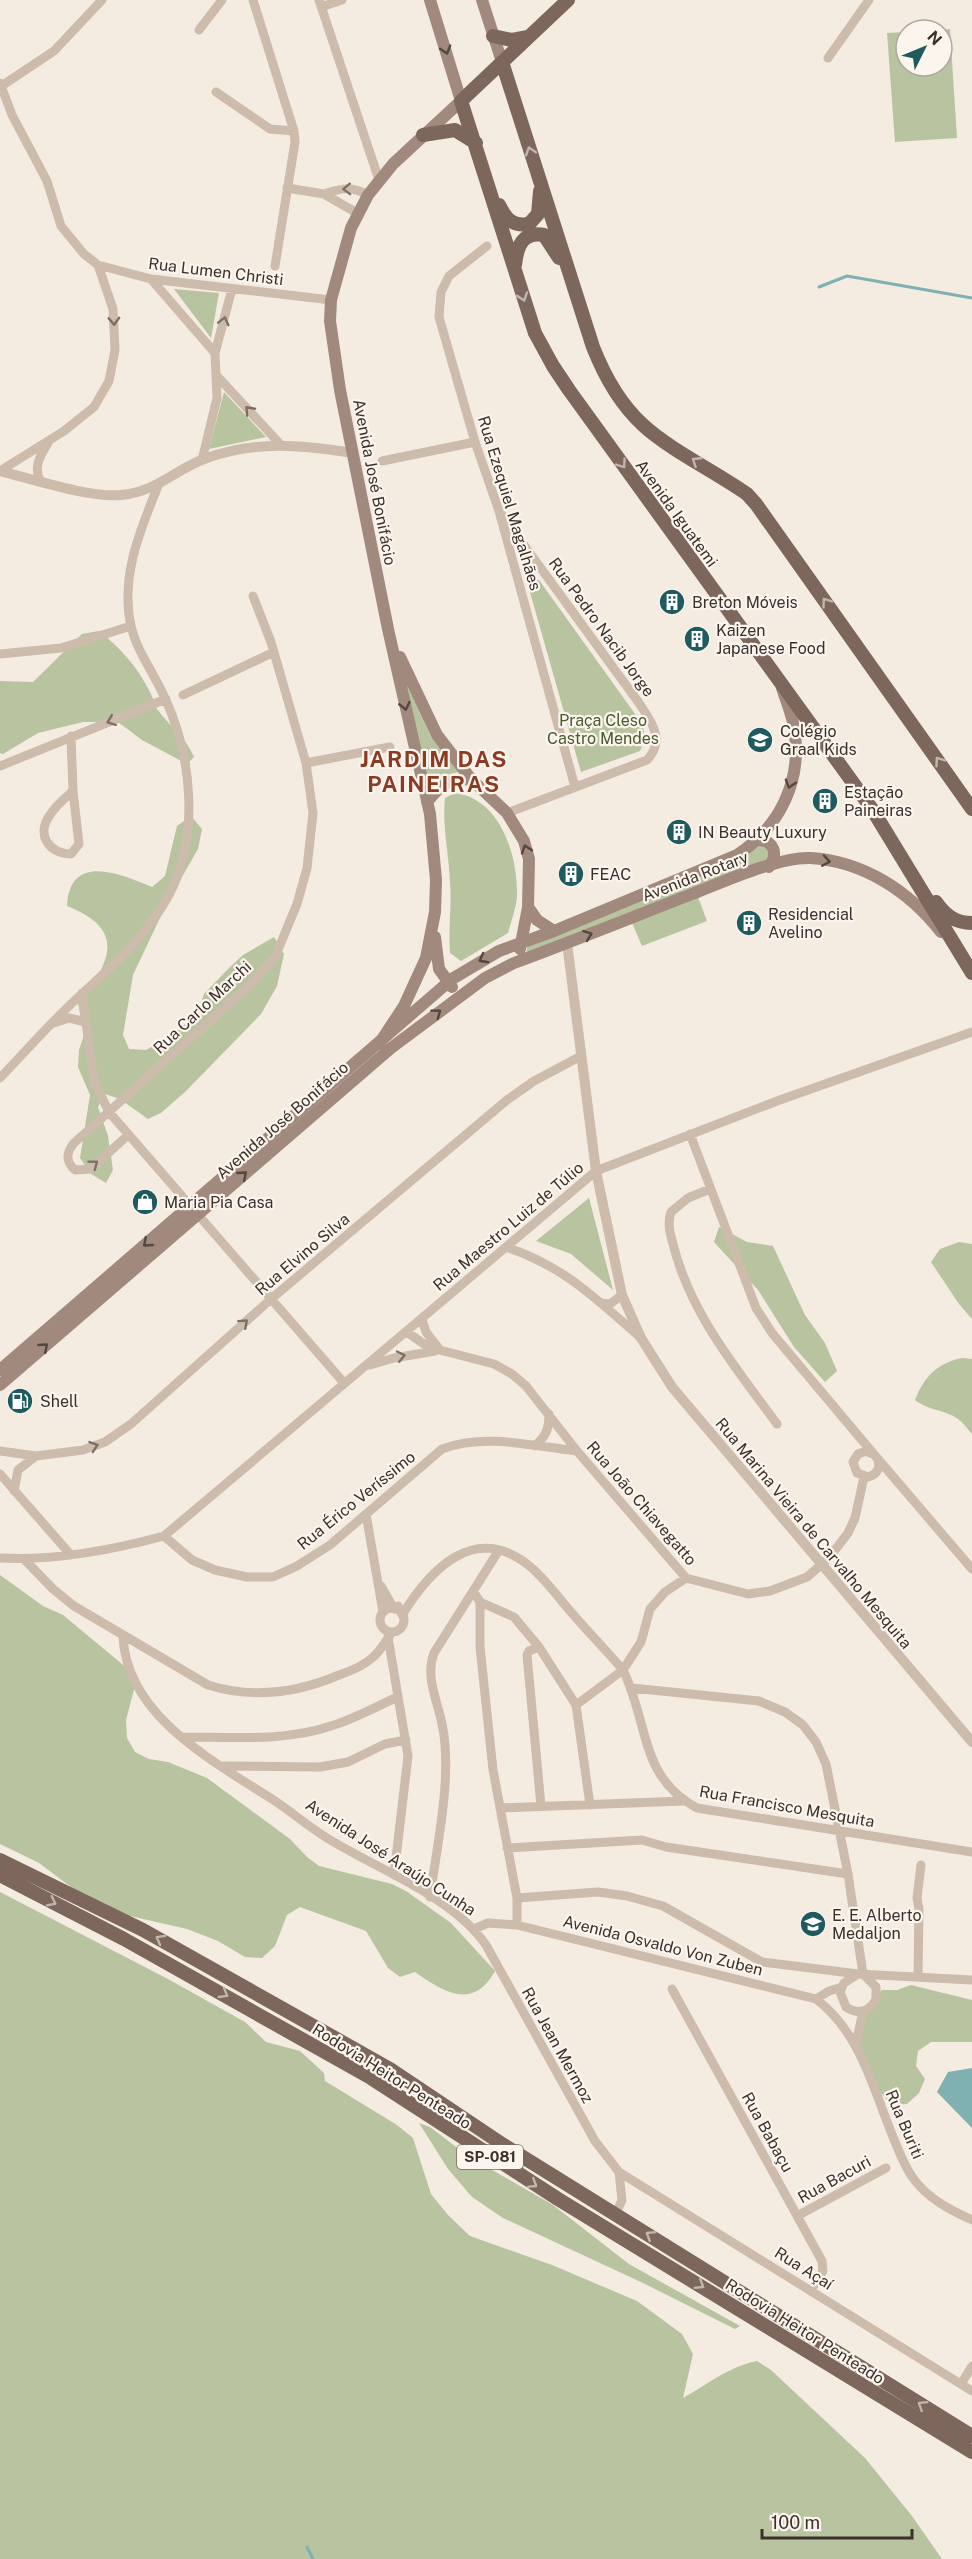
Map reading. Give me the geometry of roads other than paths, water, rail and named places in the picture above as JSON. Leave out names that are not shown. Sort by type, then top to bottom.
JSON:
[{"type":"main road","points":[[430,0],[461,101]]},
{"type":"main road","points":[[482,0],[502,62]]},
{"type":"main road","name":"Avenida José Bonifácio","points":[[379,1044],[404,1006],[426,958],[435,912],[436,880],[427,802],[388,629],[340,390],[330,321],[331,300],[357,213],[379,180],[423,135],[568,0]]},
{"type":"main road","points":[[494,36],[512,40],[530,36]]},
{"type":"main road","name":"Avenida Iguatemi","points":[[502,62],[600,365],[619,397],[651,432],[738,488],[756,504],[972,809]]},
{"type":"main road","name":"Avenida Iguatemi","points":[[461,101],[489,182],[514,272],[536,333],[553,366],[872,809],[968,967]]},
{"type":"main road","points":[[423,135],[455,130],[476,143]]},
{"type":"main road","points":[[489,182],[508,219],[522,225],[533,222],[538,214],[539,179]]},
{"type":"main road","points":[[514,272],[517,247],[523,240],[536,234],[543,235],[573,283]]},
{"type":"main road","points":[[388,629],[417,697],[437,735],[471,779],[507,813],[524,841],[529,859],[528,907],[514,963]]},
{"type":"main road","name":"Avenida Rotary","points":[[555,932],[738,855],[759,840],[770,828],[783,806],[792,782],[796,759],[794,728],[782,686]]},
{"type":"main road","points":[[427,802],[444,783],[452,779],[471,779]]},
{"type":"main road","points":[[872,809],[944,913],[963,923],[972,923]]},
{"type":"main road","points":[[759,840],[766,840],[775,852],[774,860],[769,867]]},
{"type":"main road","name":"Avenida Rotary","points":[[514,963],[769,867],[808,858],[830,860],[866,870],[899,890],[932,920],[968,967]]},
{"type":"main road","points":[[528,907],[537,920],[555,932]]},
{"type":"main road","points":[[435,912],[436,956],[439,969],[447,983],[463,994]]},
{"type":"main road","name":"Avenida José Bonifácio","points":[[0,1385],[447,983],[474,964],[521,942],[555,932]]},
{"type":"main road","name":"Avenida José Bonifácio","points":[[0,1370],[391,1048],[485,978],[514,963]]},
{"type":"main road","name":"Rodovia Heitor Penteado","points":[[0,1860],[143,1930],[380,2063],[502,2144],[972,2436]]},
{"type":"main road","name":"Rodovia Heitor Penteado","points":[[0,1875],[124,1939],[371,2078],[539,2188],[972,2452]]},
{"type":"street","points":[[0,471],[49,440],[94,407],[109,381],[115,350],[113,309],[98,265],[84,254],[61,226],[47,180],[12,115],[0,85],[54,51],[102,0]]},
{"type":"street","points":[[198,30],[222,0]]},
{"type":"street","points":[[253,0],[294,131],[295,156],[287,188],[275,266]]},
{"type":"street","points":[[342,0],[320,3],[379,180]]},
{"type":"street","points":[[828,57],[869,0]]},
{"type":"street","points":[[216,92],[270,129],[294,131]]},
{"type":"street","points":[[324,194],[344,187],[358,189],[368,195]]},
{"type":"street","points":[[287,188],[324,194],[357,213]]},
{"type":"street","name":"Rua Ezequiel Magalhães","points":[[487,246],[449,276],[441,292],[439,317],[475,442],[499,511],[575,786]]},
{"type":"street","name":"Rua Lumen Christi","points":[[98,265],[151,279],[331,300]]},
{"type":"street","points":[[104,283],[119,271]]},
{"type":"street","points":[[151,279],[215,353]]},
{"type":"street","points":[[202,460],[217,398],[215,353],[232,289]]},
{"type":"street","points":[[217,376],[280,444]]},
{"type":"street","points":[[40,480],[36,474],[38,464],[49,440]]},
{"type":"street","points":[[382,461],[475,442]]},
{"type":"street","points":[[0,471],[98,495],[118,495],[158,486],[202,460],[256,446],[280,444],[352,453]]},
{"type":"street","points":[[0,1078],[49,1025],[153,922],[170,892],[179,867],[186,838],[190,801],[185,761],[166,699],[139,650],[131,626],[128,595],[130,569],[138,534],[158,486]]},
{"type":"street","name":"Rua Pedro Nacib Jorge","points":[[499,511],[653,724],[657,742],[653,753],[647,759],[507,813]]},
{"type":"street","name":"Rua Carlo Marchi","points":[[128,1135],[90,1169],[75,1170],[69,1165],[68,1150],[226,1008],[275,957],[297,904],[307,868],[313,813],[306,763],[274,652],[253,596]]},
{"type":"street","points":[[0,654],[62,648],[131,626]]},
{"type":"street","points":[[183,695],[274,652]]},
{"type":"street","points":[[0,766],[166,699]]},
{"type":"street","points":[[71,736],[73,791],[79,844],[71,854],[62,854],[52,850],[46,840],[45,827],[49,816],[73,791]]},
{"type":"street","points":[[306,763],[390,747]]},
{"type":"street","name":"Rua Marina Vieira de Carvalho Mesquita","points":[[567,943],[596,1171],[622,1295],[641,1338],[672,1387],[972,1742]]},
{"type":"street","points":[[82,993],[94,1080],[109,1112],[344,1383]]},
{"type":"street","points":[[68,1007],[79,1006],[84,1009]]},
{"type":"street","points":[[49,1025],[69,1018],[86,1022]]},
{"type":"street","name":"Rua Maestro Luiz de Túlio","points":[[164,1536],[596,1171],[970,1030]]},
{"type":"street","name":"Rua Elvino Silva","points":[[0,1451],[36,1456],[83,1450],[105,1442],[131,1424],[271,1299],[507,1100],[534,1081],[581,1056]]},
{"type":"street","points":[[690,1134],[746,1285],[772,1333],[972,1569]]},
{"type":"street","points":[[710,1189],[688,1198],[670,1212],[669,1229],[678,1263],[690,1295],[716,1341],[777,1424]]},
{"type":"street","name":"Rua Marina Vieira de Carvalho Mesquita","points":[[506,1247],[550,1264],[572,1279],[641,1338]]},
{"type":"street","points":[[601,1304],[610,1304],[622,1295]]},
{"type":"street","points":[[422,1319],[426,1332],[441,1350]]},
{"type":"street","name":"Rua João Chiavegatto","points":[[407,1332],[423,1344],[494,1364],[512,1374],[526,1386],[577,1451],[686,1578],[748,1594],[789,1586],[807,1577],[821,1566],[848,1533],[855,1518],[864,1477]]},
{"type":"street","points":[[363,1367],[394,1358],[441,1350]]},
{"type":"street","points":[[535,1446],[544,1437],[549,1427],[549,1414]]},
{"type":"street","name":"Rua Érico Veríssimo","points":[[164,1536],[192,1560],[215,1570],[247,1577],[273,1577],[297,1566],[330,1545],[442,1449],[460,1442],[487,1440],[577,1451]]},
{"type":"street","points":[[861,1452],[876,1456],[878,1471],[872,1476],[864,1477],[855,1470],[855,1458],[861,1452]]},
{"type":"street","points":[[14,1491],[18,1470],[36,1456]]},
{"type":"street","points":[[0,1474],[70,1554]]},
{"type":"street","points":[[366,1514],[383,1612],[380,1622],[389,1634],[406,1740],[406,1775],[394,1875]]},
{"type":"street","points":[[0,1558],[24,1559],[70,1554],[164,1536]]},
{"type":"street","points":[[383,1612],[398,1612],[446,1561],[475,1550],[499,1550]]},
{"type":"street","points":[[430,1897],[446,1758],[443,1726],[430,1679],[429,1665],[434,1653],[499,1550]]},
{"type":"street","name":"Rua Francisco Mesquita","points":[[499,1550],[513,1555],[541,1576],[623,1670],[632,1689],[651,1759],[670,1790],[683,1801],[697,1808],[972,1852]]},
{"type":"street","points":[[24,1559],[53,1589],[74,1606],[123,1637],[208,1685],[244,1693],[290,1691],[318,1684],[358,1668],[373,1658],[389,1634],[402,1626],[398,1612],[378,1581]]},
{"type":"street","points":[[576,1705],[623,1670],[641,1642],[650,1609],[665,1592],[686,1578]]},
{"type":"street","points":[[473,1591],[480,1602],[480,1647],[493,1770],[517,1898],[517,1925]]},
{"type":"street","points":[[480,1602],[514,1617],[539,1647],[576,1705],[590,1805]]},
{"type":"street","name":"Avenida José Araújo Cunha","points":[[123,1637],[124,1658],[140,1693],[182,1737],[327,1838],[430,1897],[474,1929]]},
{"type":"street","points":[[539,1647],[527,1655],[541,1806]]},
{"type":"street","points":[[632,1689],[759,1701],[785,1712],[803,1725],[816,1742],[826,1764],[848,1874],[860,1974]]},
{"type":"street","points":[[182,1737],[252,1737],[294,1734],[333,1725],[398,1697]]},
{"type":"street","points":[[221,1766],[320,1767],[348,1762],[385,1744],[406,1740]]},
{"type":"street","points":[[500,1808],[683,1801]]},
{"type":"street","points":[[507,1848],[642,1840],[666,1847],[848,1874]]},
{"type":"street","points":[[918,1977],[919,1909],[917,1898],[921,1865]]},
{"type":"street","points":[[517,1898],[598,1892],[627,1896],[663,1906],[762,1962],[860,1974],[972,1980]]},
{"type":"street","name":"Avenida Osvaldo Von Zuben","points":[[474,1929],[488,1923],[517,1925],[816,1999]]},
{"type":"street","name":"Rua Jean Mermoz","points":[[474,1929],[486,1945],[595,2141],[619,2172]]},
{"type":"street","points":[[860,1974],[848,1979],[842,1987],[841,1998],[846,2007],[863,2012],[873,2005],[877,1993],[893,1976]]},
{"type":"street","points":[[860,1974],[872,1981],[877,1993]]},
{"type":"street","points":[[816,1999],[829,1991],[842,1987]]},
{"type":"street","name":"Rua Babaçu","points":[[672,1989],[822,2260],[823,2271],[811,2290]]},
{"type":"street","name":"Rua Buriti","points":[[816,1999],[835,2014],[856,2044],[902,2158],[913,2178],[941,2204],[972,2220]]},
{"type":"street","points":[[843,2024],[842,2012],[846,2007]]},
{"type":"street","points":[[856,2044],[863,2012]]},
{"type":"street","name":"Rua Bacuri","points":[[797,2216],[885,2168]]},
{"type":"street","points":[[616,2213],[622,2200],[619,2172]]},
{"type":"street","name":"Rua Açaí","points":[[619,2172],[972,2391]]},
{"type":"street","points":[[961,2384],[972,2366]]},
{"type":"water","points":[[972,2068],[972,2128],[937,2092],[948,2072]]},
{"type":"waterway","points":[[819,287],[847,276],[972,298]]},
{"type":"waterway","points":[[307,2547],[313,2559]]},
{"type":"place","name":"Breton Móveis","points":[[672,602]]},
{"type":"place","name":"Kaizen Japanese Food","points":[[697,639]]},
{"type":"place","name":"Colégio Graal Kids","points":[[760,740]]},
{"type":"place","name":"Estação Paineiras","points":[[825,801]]},
{"type":"place","name":"IN Beauty Luxury","points":[[679,832]]},
{"type":"place","name":"FEAC","points":[[571,874]]},
{"type":"place","name":"Residencial Avelino","points":[[749,923]]},
{"type":"place","name":"Maria Pia Casa","points":[[145,1202]]},
{"type":"place","name":"Shell","points":[[20,1401]]},
{"type":"place","name":"E. E. Alberto Medaljon","points":[[813,1924]]},
{"type":"district","name":"JARDIM DAS PAINEIRAS","points":[[434,772]]},
{"type":"park label","name":"Praça Cleso Castro Mendes","points":[[603,729]]}]
